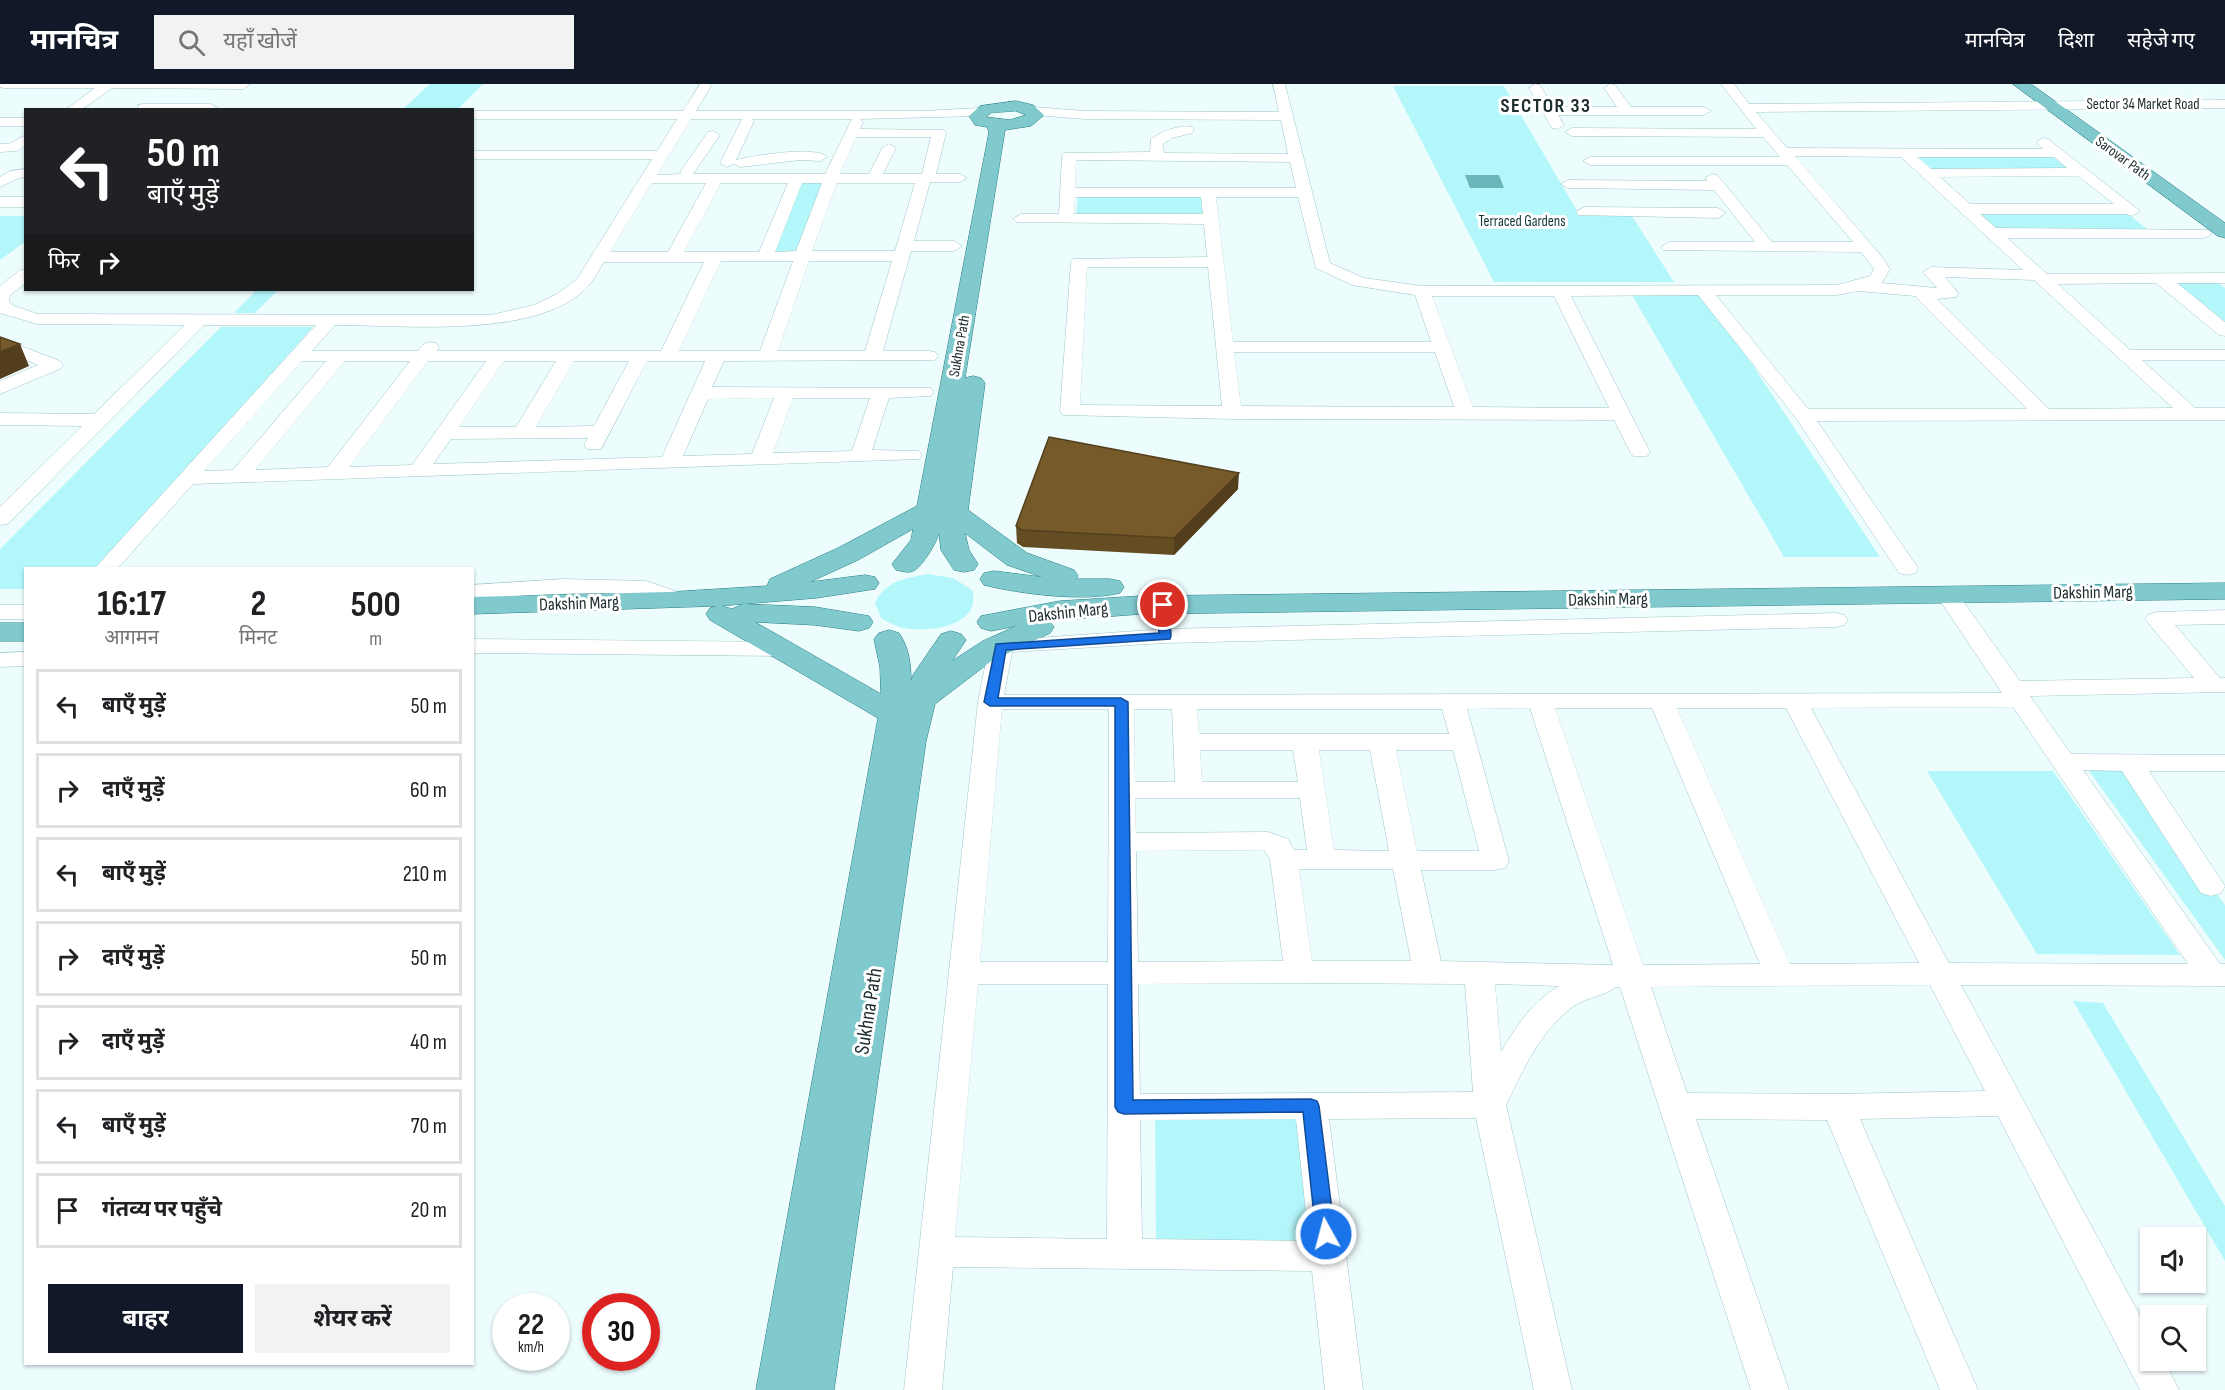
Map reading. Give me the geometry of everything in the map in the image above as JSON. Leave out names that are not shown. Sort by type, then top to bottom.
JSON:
[{"type":"main road","name":"Sarovar Path","points":[[2021,84],[2059,107],[2225,220]]},
{"type":"main road","name":"Sarovar Path","points":[[2031,84],[2225,232]]},
{"type":"main road","name":"Sukhna Path","points":[[906,564],[924,541],[942,511],[998,132],[1007,111]]},
{"type":"main road","name":"Sukhna Path","points":[[942,511],[952,532],[955,550],[964,564]]},
{"type":"main road","points":[[757,594],[942,511],[1017,559],[1105,597]]},
{"type":"main road","points":[[889,639],[867,629],[859,622],[853,608],[855,596],[865,583],[887,570],[906,564],[950,561],[964,564]]},
{"type":"main road","name":"Dakshin Marg","points":[[964,564],[994,579],[1017,584],[1053,587],[1163,605],[2225,591]]},
{"type":"main road","name":"Dakshin Marg","points":[[889,639],[912,643],[951,640],[970,634],[991,622],[1060,610],[1105,597],[2225,572]]},
{"type":"main road","points":[[991,622],[1003,606],[1004,594],[994,579]]},
{"type":"main road","name":"Dakshin Marg","points":[[474,606],[804,592],[865,583]]},
{"type":"main road","points":[[720,613],[778,649],[907,709],[962,665],[995,645],[1105,597]]},
{"type":"main road","name":"Dakshin Marg","points":[[474,620],[720,613],[815,616],[859,622]]},
{"type":"main road","points":[[0,619],[24,619]]},
{"type":"main road","points":[[0,632],[24,632]]},
{"type":"main road","name":"Sukhna Path","points":[[810,1390],[910,741],[907,709],[897,686],[896,659],[889,639]]},
{"type":"main road","name":"Sukhna Path","points":[[780,1390],[907,709],[951,640]]},
{"type":"street","points":[[73,108],[108,84]]},
{"type":"street","points":[[6,91],[108,84],[209,85],[242,91],[258,84]]},
{"type":"street","points":[[143,108],[176,84]]},
{"type":"street","points":[[24,276],[2,293],[0,302],[6,309],[37,319],[491,320],[519,316],[552,305],[568,296],[583,282],[706,84]]},
{"type":"street","points":[[1279,84],[1322,265],[1334,273],[1341,288],[1422,291],[1837,290],[1877,279],[1882,270],[1865,247],[1727,84]]},
{"type":"street","points":[[183,104],[209,85]]},
{"type":"street","points":[[1535,88],[1557,125]]},
{"type":"street","points":[[1610,88],[1627,111]]},
{"type":"street","points":[[6,91],[89,97]]},
{"type":"street","points":[[1692,96],[1722,133]]},
{"type":"street","points":[[1745,108],[2225,106]]},
{"type":"street","points":[[474,115],[923,115],[1007,111],[1085,115],[1287,117]]},
{"type":"street","points":[[1548,111],[1704,111]]},
{"type":"street","points":[[1643,111],[1660,133]]},
{"type":"street","points":[[727,163],[747,121]]},
{"type":"street","points":[[3,124],[24,122]]},
{"type":"street","points":[[474,152],[492,130]]},
{"type":"street","points":[[528,155],[549,130]]},
{"type":"street","points":[[590,155],[609,130]]},
{"type":"street","points":[[1156,157],[1156,142],[1167,135],[1187,130]]},
{"type":"street","points":[[1605,185],[1572,132],[1767,133]]},
{"type":"street","points":[[713,135],[690,168],[727,163],[772,161],[799,156],[820,157],[848,140],[937,133],[941,135],[930,148],[928,172],[873,355]]},
{"type":"street","points":[[697,134],[737,140]]},
{"type":"street","points":[[2035,136],[2160,233]]},
{"type":"street","points":[[0,148],[12,148],[24,140]]},
{"type":"street","points":[[848,140],[883,148],[881,164],[874,178]]},
{"type":"street","points":[[767,355],[831,178],[848,140]]},
{"type":"street","points":[[1590,161],[1699,161],[1905,153],[2057,153]]},
{"type":"street","points":[[1905,153],[2190,414]]},
{"type":"street","points":[[474,154],[663,154]]},
{"type":"street","points":[[1066,219],[1069,156],[1296,158]]},
{"type":"street","points":[[1699,161],[1767,247]]},
{"type":"street","points":[[881,164],[960,178]]},
{"type":"street","points":[[647,179],[874,178],[928,172]]},
{"type":"street","points":[[1927,173],[2082,172]]},
{"type":"street","points":[[0,183],[15,174],[24,173]]},
{"type":"street","points":[[674,256],[716,178]]},
{"type":"street","points":[[765,256],[797,178]]},
{"type":"street","points":[[1569,184],[1719,186]]},
{"type":"street","points":[[1068,192],[1304,193]]},
{"type":"street","points":[[1208,193],[1232,412]]},
{"type":"street","points":[[0,202],[24,202]]},
{"type":"street","points":[[1966,209],[2129,208]]},
{"type":"street","points":[[1584,212],[1718,213]]},
{"type":"street","points":[[1685,213],[1710,247]]},
{"type":"street","points":[[1021,219],[1211,219]]},
{"type":"street","points":[[1993,233],[2203,233]]},
{"type":"street","points":[[598,257],[803,256],[954,246]]},
{"type":"street","points":[[1669,247],[1865,247]]},
{"type":"street","points":[[668,355],[715,256]]},
{"type":"street","points":[[1216,262],[1079,262],[1070,411],[1621,414]]},
{"type":"street","points":[[1923,294],[1950,293],[1931,272],[2040,277],[2223,280]]},
{"type":"street","points":[[2160,278],[2225,331]]},
{"type":"street","points":[[1857,286],[1873,289],[1912,288],[1923,294],[2043,414]]},
{"type":"street","points":[[1703,290],[1803,415],[1907,568]]},
{"type":"street","points":[[1422,291],[1466,414]]},
{"type":"street","points":[[1560,291],[1640,452]]},
{"type":"street","points":[[0,519],[199,320]]},
{"type":"street","points":[[107,567],[330,320]]},
{"type":"street","points":[[334,473],[452,320]]},
{"type":"street","points":[[0,343],[54,365],[0,388]]},
{"type":"street","points":[[1225,347],[1442,347]]},
{"type":"street","points":[[2125,355],[2225,355]]},
{"type":"street","points":[[298,356],[929,356]]},
{"type":"street","points":[[239,476],[340,356]]},
{"type":"street","points":[[418,471],[447,433],[499,356]]},
{"type":"street","points":[[523,432],[568,356]]},
{"type":"street","points":[[581,466],[602,432],[641,356]]},
{"type":"street","points":[[670,462],[717,356]]},
{"type":"street","points":[[702,393],[924,392]]},
{"type":"street","points":[[760,460],[786,393]]},
{"type":"street","points":[[860,457],[880,393]]},
{"type":"street","points":[[1803,415],[2225,414]]},
{"type":"street","points":[[0,419],[98,420]]},
{"type":"street","points":[[447,433],[602,432]]},
{"type":"street","points":[[186,478],[912,455]]},
{"type":"street","points":[[474,592],[564,586],[646,588],[676,599]]},
{"type":"street","points":[[1950,599],[2063,762],[2218,975]]},
{"type":"street","points":[[1163,605],[1165,636]]},
{"type":"street","points":[[0,612],[24,612]]},
{"type":"street","points":[[923,1390],[990,702],[1001,646],[1165,636],[1775,612],[1836,621]]},
{"type":"street","points":[[2220,686],[2157,619],[2225,617]]},
{"type":"street","points":[[474,646],[778,649]]},
{"type":"street","points":[[0,660],[24,659]]},
{"type":"street","points":[[990,702],[1794,699],[2220,686]]},
{"type":"street","points":[[1794,699],[2160,1390]]},
{"type":"street","points":[[1540,700],[1626,976],[1675,1106],[1770,1390]]},
{"type":"street","points":[[1661,700],[1779,975]]},
{"type":"street","points":[[1121,702],[1125,1255]]},
{"type":"street","points":[[1184,702],[1189,790]]},
{"type":"street","points":[[1284,859],[1495,861],[1454,702]]},
{"type":"street","points":[[1381,741],[1428,972]]},
{"type":"street","points":[[1186,742],[1464,742]]},
{"type":"street","points":[[1305,742],[1322,860]]},
{"type":"street","points":[[2063,762],[2225,763]]},
{"type":"street","points":[[2130,762],[2211,886]]},
{"type":"street","points":[[1122,790],[1312,790]]},
{"type":"street","points":[[1122,842],[1268,841],[1278,846],[1284,859],[1299,973]]},
{"type":"street","points":[[964,973],[1479,972],[1626,976],[2218,975]]},
{"type":"street","points":[[1479,972],[1490,1105],[1553,1390]]},
{"type":"street","points":[[1490,1105],[1514,1058],[1543,1015],[1576,990],[1626,976]]},
{"type":"street","points":[[1675,1106],[1838,1107],[2008,1103]]},
{"type":"street","points":[[1124,1107],[1490,1105]]},
{"type":"street","points":[[1311,1106],[1344,1390]]},
{"type":"street","points":[[1838,1107],[1959,1390]]},
{"type":"street","points":[[937,1252],[1328,1256]]},
{"type":"green space","points":[[430,84],[483,84],[459,108],[404,108]]},
{"type":"green space","name":"Terraced Gardens","points":[[1393,86],[1504,86],[1580,216],[1632,216],[1674,282],[1494,282]]},
{"type":"green space","points":[[2053,155],[2072,170],[1934,171],[1917,156]]},
{"type":"green space","points":[[800,181],[823,181],[796,254],[771,254]]},
{"type":"green space","points":[[1078,196],[1201,196],[1203,216],[1076,216]]},
{"type":"green space","points":[[2124,211],[2147,229],[1997,229],[1978,212]]},
{"type":"green space","points":[[0,216],[24,216],[24,243],[0,260]]},
{"type":"green space","points":[[2170,282],[2217,282],[2225,288],[2225,326]]},
{"type":"green space","points":[[256,291],[277,291],[255,313],[234,313]]},
{"type":"green space","points":[[1632,295],[1706,295],[1880,557],[1784,557]]},
{"type":"green space","points":[[221,327],[313,327],[98,567],[24,567],[24,589],[0,589],[0,549]]},
{"type":"green space","points":[[928,574],[953,578],[972,590],[973,602],[969,612],[962,619],[939,628],[914,629],[903,628],[881,618],[875,603],[884,590],[904,579]]},
{"type":"green space","points":[[2087,768],[2124,768],[2225,905],[2225,960]]},
{"type":"green space","points":[[1927,771],[2053,771],[2180,955],[2037,954]]},
{"type":"green space","points":[[2073,1001],[2103,1003],[2225,1206],[2225,1261]]},
{"type":"green space","points":[[1155,1114],[1299,1116],[1310,1242],[1156,1240]]},
{"type":"shaded area","points":[[1465,175],[1499,175],[1504,188],[1470,188]]},
{"type":"building","points":[[0,337],[20,344],[0,352]]},
{"type":"building","points":[[1049,437],[1239,473],[1174,538],[1022,530],[1016,526]]},
{"type":"district","name":"SECTOR 33","points":[[1546,105]]},
{"type":"route","points":[[1163,605],[1165,636],[1001,646],[990,702],[1121,702],[1124,1107],[1311,1106],[1326,1234]]}]
